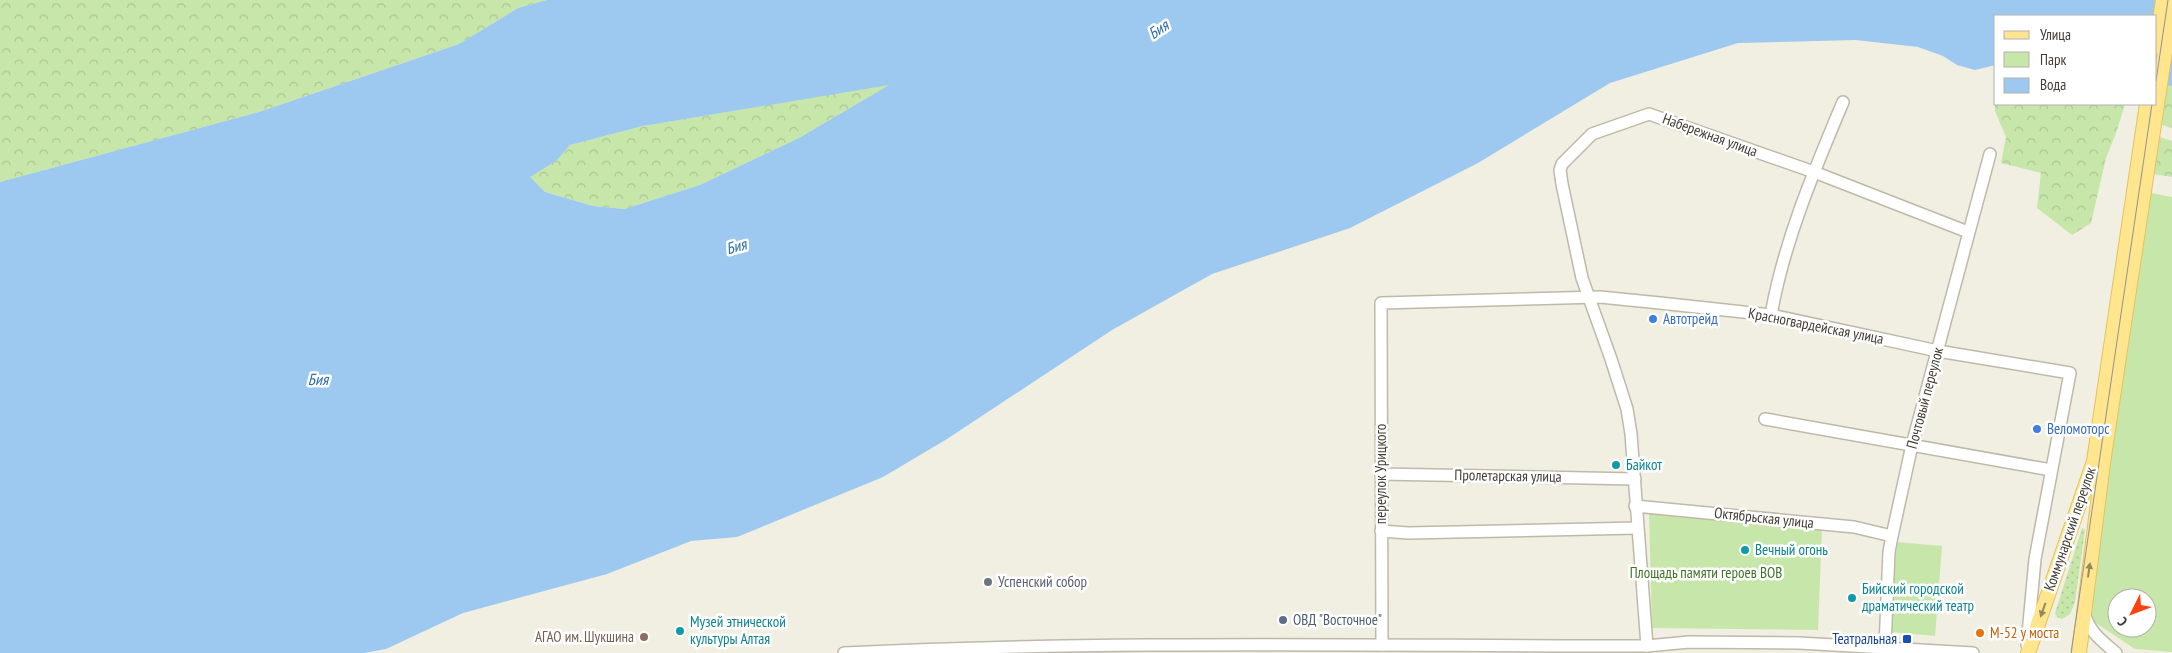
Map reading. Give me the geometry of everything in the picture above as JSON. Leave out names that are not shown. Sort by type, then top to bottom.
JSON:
[{"type":"main road","points":[[2157,40],[2163,0]]},
{"type":"main road","points":[[2157,92],[2172,5]]},
{"type":"main road","points":[[2134,225],[2147,105]]},
{"type":"main road","points":[[2134,225],[2155,105]]},
{"type":"main road","name":"Коммунарский переулок","points":[[2079,653],[2106,413],[2134,225]]},
{"type":"main road","name":"Коммунарский переулок","points":[[2027,653],[2091,472],[2106,413]]},
{"type":"street","points":[[1771,315],[1778,276],[1814,172],[1843,102]]},
{"type":"street","name":"Набережная улица","points":[[1590,297],[1582,278],[1560,170],[1562,164],[1592,134],[1648,114],[1814,172],[1968,232]]},
{"type":"street","name":"Почтовый переулок","points":[[1884,647],[1889,552],[1892,536],[1912,445],[1990,154]]},
{"type":"street","points":[[1590,297],[1626,409],[1631,434],[1647,646]]},
{"type":"street","name":"Красногвардейская улица","points":[[1381,303],[1590,297],[1771,315],[1938,352],[2070,373],[2051,470]]},
{"type":"street","name":"переулок Урицкого","points":[[1381,303],[1382,645]]},
{"type":"street","points":[[1765,419],[2051,470],[2035,559],[2027,653]]},
{"type":"street","name":"Пролетарская улица","points":[[1381,474],[1635,479]]},
{"type":"street","name":"Октябрьская улица","points":[[1635,506],[1854,527],[1892,536]]},
{"type":"street","points":[[1381,531],[1408,534],[1637,528]]},
{"type":"street","points":[[2083,609],[2087,623],[2095,636],[2116,653]]},
{"type":"street","points":[[844,653],[957,650],[1258,649],[1382,645],[1484,649],[1689,647],[1799,643],[1972,653]]},
{"type":"green space","points":[[0,0],[547,0],[518,8],[459,44],[259,112],[0,182]]},
{"type":"green space","points":[[891,84],[799,138],[700,185],[624,209],[593,206],[545,192],[529,177],[556,161],[570,145],[643,126]]},
{"type":"green space","points":[[2167,85],[2172,86],[2172,128],[2162,125]]},
{"type":"green space","points":[[1995,105],[2125,105],[2106,158],[2091,223],[2072,235],[2037,208],[2041,173],[2001,163],[2006,137],[1995,111]]},
{"type":"green space","points":[[2160,137],[2172,141],[2172,177],[2154,174]]},
{"type":"green space","points":[[2151,193],[2172,197],[2172,652],[2135,649],[2118,638],[2157,638],[2157,588],[2107,588],[2107,630],[2093,621],[2089,613]]},
{"type":"green space","name":"Площадь памяти героев ВОВ","points":[[1649,512],[1822,529],[1818,630],[1652,628]]},
{"type":"green space","points":[[2082,528],[2085,530],[2075,602],[2070,614],[2062,619],[2057,617],[2055,613]]},
{"type":"green space","points":[[1897,542],[1942,546],[1935,636],[1890,632]]},
{"type":"water","name":"Бия","points":[[547,0],[2172,0],[2172,86],[2157,84],[2157,15],[1994,15],[1994,65],[1975,70],[1957,65],[1943,56],[1918,47],[1856,40],[1738,43],[1610,83],[1478,163],[1350,228],[1212,274],[1112,330],[947,439],[883,477],[737,537],[691,541],[607,574],[463,613],[386,649],[364,653],[0,653],[0,182],[259,112],[459,44],[518,8]],"holes":[[[889,85],[799,138],[700,185],[624,209],[593,206],[545,192],[530,177],[556,161],[570,145],[643,126]]]},
{"type":"tram line","points":[[2157,74],[2168,0]]},
{"type":"tram line","points":[[2071,653],[2152,105]]},
{"type":"place","name":"Автотрейд","points":[[1653,319]]},
{"type":"place","name":"Веломоторс","points":[[2037,429]]},
{"type":"place","name":"Байкот","points":[[1616,465]]},
{"type":"place","name":"Вечный огонь","points":[[1745,550]]},
{"type":"place","name":"Успенский собор","points":[[988,582]]},
{"type":"place","name":"Бийский городской драматический театр","points":[[1852,598]]},
{"type":"place","name":"ОВД \"Восточное\"","points":[[1283,620]]},
{"type":"place","name":"Музей этнической культуры Алтая","points":[[680,631]]},
{"type":"place","name":"М-52 у моста","points":[[1980,633]]},
{"type":"place","name":"АГАО им. Шукшина","points":[[644,637]]},
{"type":"place","name":"Театральная","points":[[1907,639]]}]
